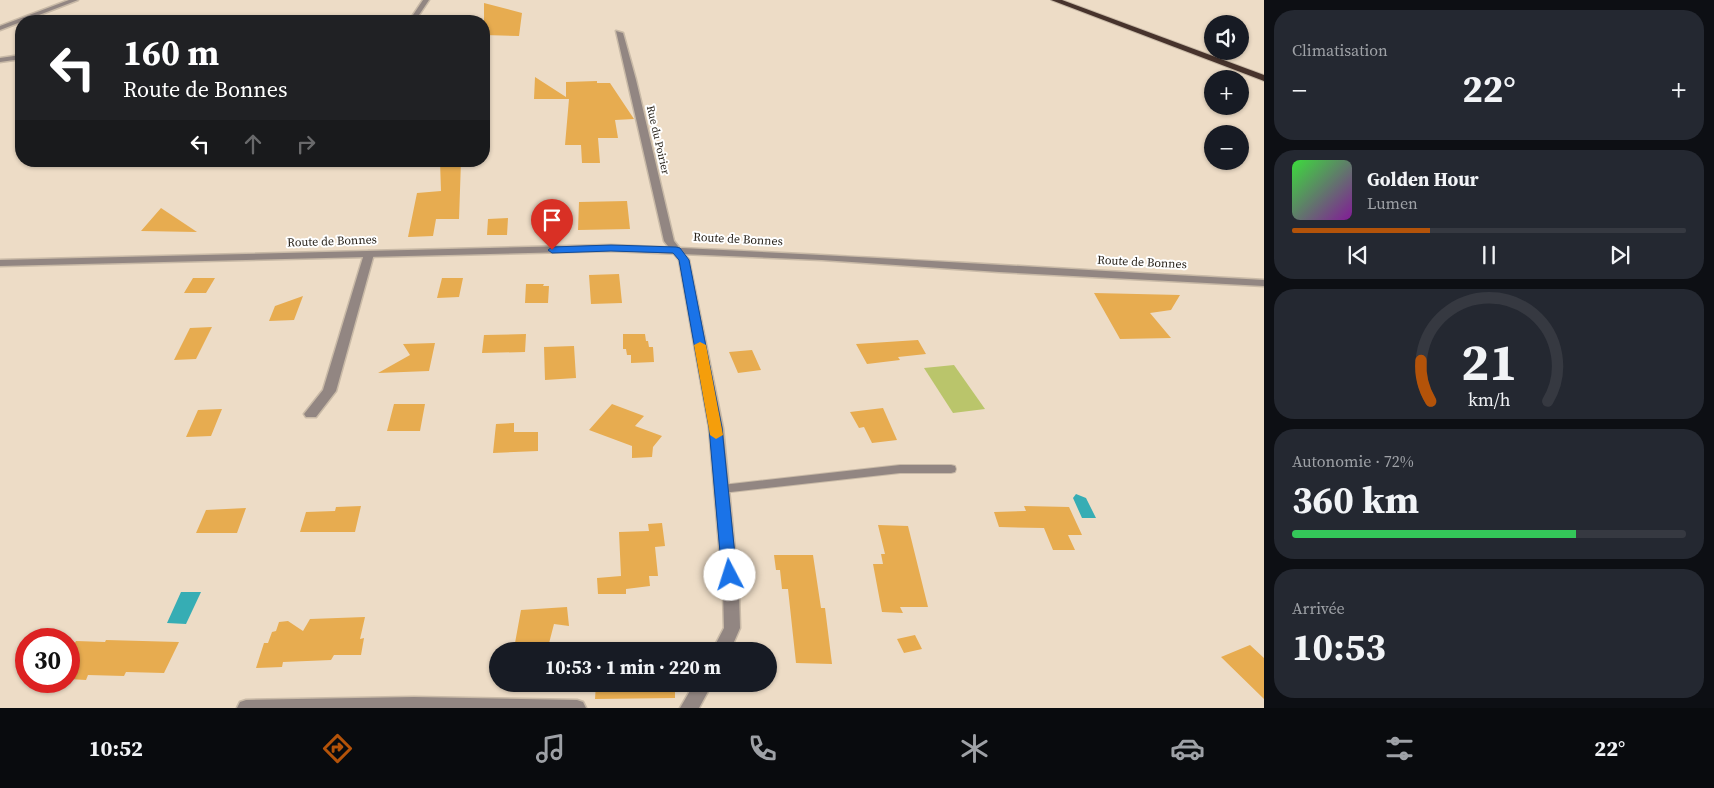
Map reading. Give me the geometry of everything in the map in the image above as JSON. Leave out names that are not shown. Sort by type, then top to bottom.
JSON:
[{"type":"highway","points":[[1055,0],[1262,76]]},
{"type":"highway","points":[[1072,0],[1204,48]]},
{"type":"highway","points":[[1231,60],[1262,76]]},
{"type":"street","points":[[35,15],[75,0]]},
{"type":"street","points":[[416,15],[426,0]]},
{"type":"street","points":[[0,28],[15,22]]},
{"type":"street","name":"Rue du Poirier","points":[[619,32],[669,241],[684,260],[716,428],[731,592],[732,628],[725,642]]},
{"type":"street","points":[[0,60],[15,58]]},
{"type":"street","name":"Route de Bonnes","points":[[0,263],[611,248],[1264,282]]},
{"type":"street","points":[[311,414],[329,391],[370,254]]},
{"type":"street","points":[[689,708],[698,692]]},
{"type":"street","points":[[246,708],[414,705],[577,708]]},
{"type":"lane","points":[[722,489],[900,469],[951,469]]},
{"type":"green space","points":[[954,365],[985,409],[953,413],[924,368]]},
{"type":"water","points":[[1076,494],[1086,498],[1096,518],[1082,518],[1073,498]]},
{"type":"water","points":[[181,592],[201,592],[186,624],[167,623]]},
{"type":"building","points":[[484,3],[522,13],[519,36],[490,35],[490,15],[484,15]]},
{"type":"building","points":[[535,77],[566,97],[566,82],[597,81],[597,83],[610,83],[634,119],[615,120],[618,138],[598,138],[600,163],[582,163],[581,145],[565,145],[569,99],[534,99]]},
{"type":"building","points":[[440,167],[461,167],[459,219],[436,219],[433,236],[408,237],[417,193],[441,191]]},
{"type":"building","points":[[627,201],[630,229],[578,230],[579,202]]},
{"type":"building","points":[[161,208],[197,232],[141,231]]},
{"type":"building","points":[[508,218],[507,235],[487,235],[488,219]]},
{"type":"building","points":[[619,274],[622,303],[591,304],[589,275]]},
{"type":"building","points":[[193,278],[215,278],[206,293],[184,293]]},
{"type":"building","points":[[442,278],[463,278],[459,297],[437,298]]},
{"type":"building","points":[[526,284],[544,284],[543,286],[549,286],[548,303],[525,303]]},
{"type":"building","points":[[1094,293],[1180,295],[1171,310],[1150,313],[1171,338],[1120,339]]},
{"type":"building","points":[[303,296],[294,320],[269,321],[275,306]]},
{"type":"building","points":[[212,327],[196,359],[174,360],[190,328]]},
{"type":"building","points":[[526,334],[525,352],[482,353],[484,335]]},
{"type":"building","points":[[623,334],[645,334],[649,347],[653,347],[654,362],[631,363],[631,355],[627,355],[626,349],[623,349]]},
{"type":"building","points":[[918,340],[926,354],[898,357],[900,360],[867,364],[856,344]]},
{"type":"building","points":[[435,343],[429,371],[378,373],[410,355],[403,344]]},
{"type":"building","points":[[574,346],[576,378],[545,380],[544,347]]},
{"type":"building","points":[[752,350],[761,370],[738,373],[729,352]]},
{"type":"building","points":[[394,404],[425,404],[420,431],[387,431]]},
{"type":"building","points":[[612,404],[644,416],[635,426],[662,436],[653,447],[652,457],[632,458],[632,446],[589,430]]},
{"type":"building","points":[[883,408],[897,440],[872,443],[864,427],[859,428],[850,412]]},
{"type":"building","points":[[222,409],[211,436],[186,437],[198,410]]},
{"type":"building","points":[[514,423],[514,432],[538,432],[538,451],[493,453],[496,424]]},
{"type":"building","points":[[361,506],[355,532],[300,532],[306,512],[335,511],[336,507]]},
{"type":"building","points":[[1024,506],[1069,507],[1082,535],[1068,535],[1075,550],[1053,550],[1044,528],[999,527],[994,512],[1026,511]]},
{"type":"building","points":[[246,508],[237,533],[196,533],[206,510]]},
{"type":"building","points":[[662,523],[665,546],[655,547],[658,576],[649,576],[650,586],[626,589],[626,594],[598,594],[597,578],[621,576],[619,532],[649,531],[648,524]]},
{"type":"building","points":[[878,525],[908,526],[928,607],[900,607],[903,613],[882,612],[873,564],[883,564],[881,554],[885,554]]},
{"type":"building","points":[[774,555],[813,555],[821,608],[825,608],[832,664],[796,663],[788,589],[782,589],[780,570],[776,570]]},
{"type":"building","points":[[567,607],[569,626],[554,624],[549,642],[515,642],[521,610]]},
{"type":"building","points":[[365,617],[360,639],[364,638],[361,655],[334,655],[331,660],[283,662],[282,667],[256,668],[264,643],[268,643],[272,632],[276,631],[279,622],[288,621],[303,631],[310,619]]},
{"type":"building","points":[[915,635],[922,649],[904,653],[897,639]]},
{"type":"building","points":[[106,640],[179,642],[164,673],[126,672],[124,676],[88,675],[86,680],[80,680],[80,641],[105,642]]},
{"type":"building","points":[[1250,645],[1264,658],[1264,699],[1221,657]]},
{"type":"building","points":[[595,692],[675,692],[675,698],[595,699]]},
{"type":"slow traffic","points":[[700,345],[716,435]]},
{"type":"route","points":[[552,250],[611,248],[676,250],[684,260],[716,428],[730,575]]}]
